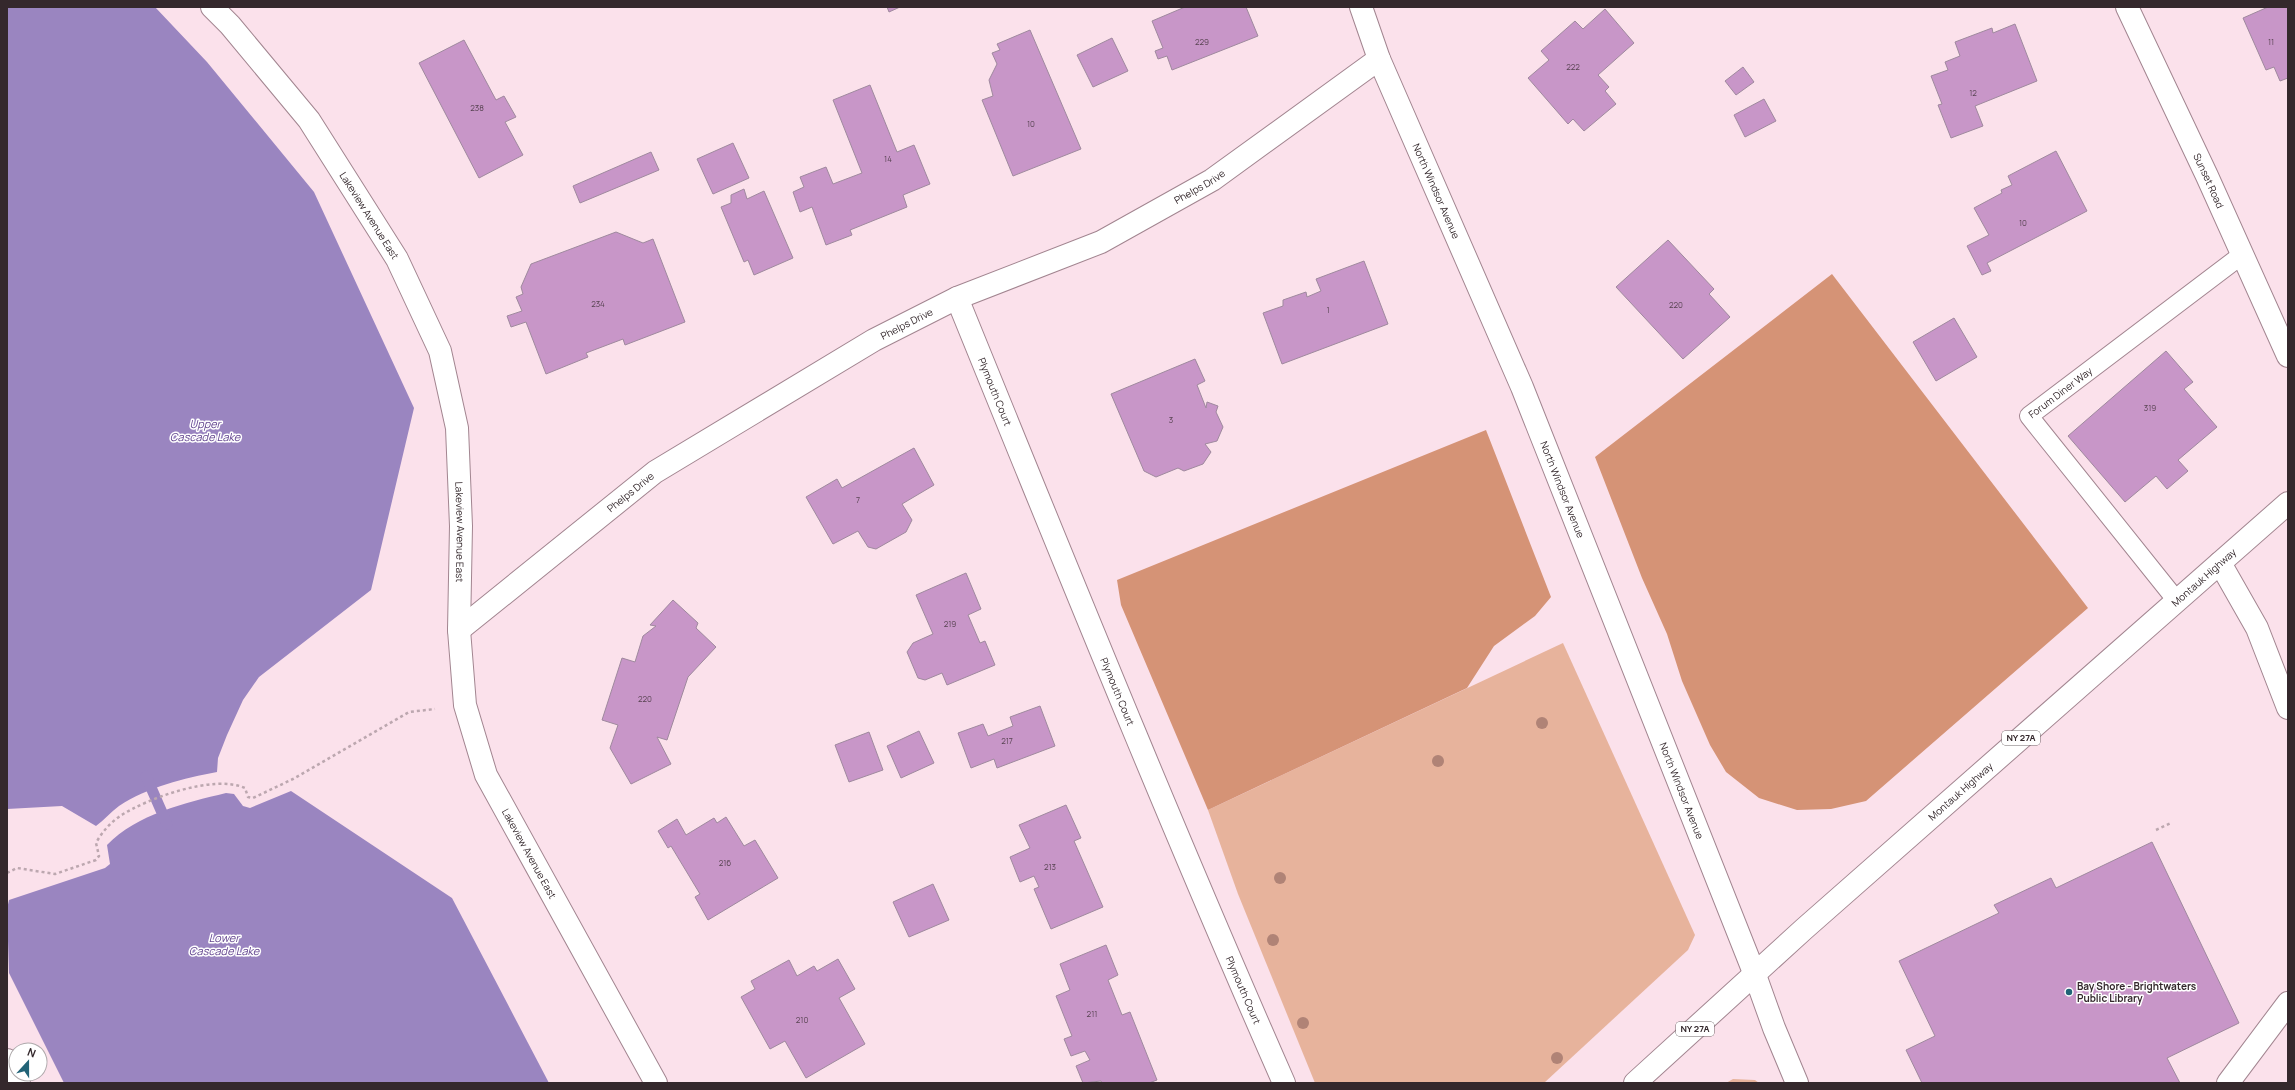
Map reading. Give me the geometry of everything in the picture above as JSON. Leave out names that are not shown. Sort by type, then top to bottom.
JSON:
[{"type":"street","name":"Lakeview Avenue East","points":[[212,7],[230,25],[309,120],[397,259],[440,351],[458,428],[461,526],[459,630],[465,705],[486,775],[656,1083]]},
{"type":"street","name":"North Windsor Avenue","points":[[1360,7],[1379,59],[1522,387],[1756,975],[1774,1028],[1797,1083]]},
{"type":"street","name":"Sunset Road","points":[[2127,7],[2243,254],[2288,356]]},
{"type":"street","name":"Phelps Drive","points":[[459,630],[655,472],[874,340],[957,298],[1101,242],[1212,180],[1379,59]]},
{"type":"street","name":"Plymouth Court","points":[[957,298],[1233,967],[1284,1083]]},
{"type":"street","name":"Montauk Highway","points":[[1635,1083],[1756,975],[1804,929],[2288,503]]},
{"type":"street","points":[[2220,563],[2257,628],[2288,708]]},
{"type":"street","points":[[2228,1083],[2288,1003]]},
{"type":"street","points":[[7,1060],[19,1083]]},
{"type":"lane","name":"Forum Diner Way","points":[[2177,602],[2028,416],[2243,254]]},
{"type":"path","points":[[7,873],[17,868],[55,874],[96,860],[99,856],[96,843],[101,833],[120,816],[159,796],[217,784],[236,784],[245,788],[248,797],[253,798],[293,779],[409,712],[465,705]]},
{"type":"path","points":[[2156,830],[2170,822]]},
{"type":"shaded area","points":[[1832,274],[2088,608],[1866,801],[1831,809],[1797,810],[1759,798],[1726,772],[1710,745],[1682,681],[1667,634],[1642,578],[1595,457]]},
{"type":"shaded area","points":[[1486,430],[1551,597],[1535,616],[1494,646],[1467,688],[1208,810],[1121,605],[1117,580]]},
{"type":"shaded area","points":[[1563,643],[1695,935],[1688,950],[1544,1083],[1315,1083],[1238,894],[1208,810]]},
{"type":"shaded area","points":[[1733,1079],[1755,1080],[1759,1083],[1726,1083]]},
{"type":"water","name":"Upper Cascade Lake","points":[[7,7],[155,7],[207,62],[314,192],[414,408],[371,590],[259,677],[243,700],[227,735],[218,758],[217,772],[179,780],[154,788],[119,806],[96,826],[62,806],[7,809]]},
{"type":"water","name":"Lower Cascade Lake","points":[[291,791],[452,898],[549,1083],[64,1083],[48,1051],[48,1042],[44,1042],[9,973],[7,909],[9,900],[105,868],[110,864],[107,845],[132,825],[162,811],[226,793],[234,794],[243,806],[250,808]]},
{"type":"building","points":[[887,7],[900,7],[889,12]]},
{"type":"building","points":[[1185,7],[1246,7],[1258,36],[1172,70],[1167,56],[1158,59],[1155,51],[1163,48],[1152,21]]},
{"type":"building","points":[[2268,7],[2288,7],[2288,78],[2280,81],[2274,67],[2266,70],[2243,18]]},
{"type":"building","points":[[1605,9],[1634,43],[1598,75],[1609,87],[1605,91],[1616,104],[1584,131],[1573,119],[1568,124],[1528,78],[1549,60],[1541,51],[1575,21],[1583,29]]},
{"type":"building","points":[[2015,24],[2037,81],[1975,106],[1983,126],[1951,138],[1938,105],[1942,104],[1931,76],[1948,70],[1945,62],[1960,56],[1955,42],[1992,28],[1993,33]]},
{"type":"building","points":[[1030,30],[1081,149],[1013,176],[982,100],[993,96],[989,80],[997,64],[992,53],[1000,50],[997,44]]},
{"type":"building","points":[[1112,38],[1128,71],[1093,87],[1077,55]]},
{"type":"building","points":[[464,40],[496,100],[504,96],[516,117],[505,122],[523,155],[479,178],[419,63]]},
{"type":"building","points":[[1743,67],[1754,82],[1736,95],[1725,81]]},
{"type":"building","points":[[870,85],[897,152],[914,145],[930,184],[903,195],[907,207],[850,230],[852,235],[826,245],[812,207],[800,212],[793,192],[804,187],[800,177],[826,167],[833,184],[862,173],[833,100]]},
{"type":"building","points":[[1764,99],[1776,121],[1745,137],[1734,115]]},
{"type":"building","points":[[733,143],[749,178],[713,194],[697,159]]},
{"type":"building","points":[[2056,151],[2087,211],[1987,263],[1991,271],[1982,275],[1967,246],[1989,235],[1974,208],[2002,193],[2001,190],[2012,185],[2008,176]]},
{"type":"building","points":[[651,152],[659,170],[580,203],[573,186]]},
{"type":"building","points":[[744,189],[747,199],[764,191],[793,258],[754,275],[748,260],[744,262],[721,207],[731,203],[731,195]]},
{"type":"building","points":[[616,232],[643,243],[653,239],[685,322],[625,345],[623,339],[586,353],[588,357],[546,374],[526,322],[511,327],[507,316],[522,311],[516,297],[523,294],[521,287],[531,264]]},
{"type":"building","points":[[1668,240],[1714,289],[1709,294],[1730,317],[1683,359],[1616,287]]},
{"type":"building","points":[[1364,261],[1388,324],[1282,364],[1263,313],[1283,306],[1283,300],[1306,292],[1307,297],[1321,291],[1316,279]]},
{"type":"building","points":[[1954,318],[1977,357],[1936,381],[1913,342]]},
{"type":"building","points":[[2166,351],[2193,382],[2184,389],[2217,427],[2178,460],[2188,471],[2167,489],[2156,476],[2125,502],[2068,436]]},
{"type":"building","points":[[1195,359],[1205,381],[1197,385],[1206,408],[1207,402],[1218,406],[1216,412],[1223,427],[1217,441],[1205,444],[1211,452],[1203,464],[1184,471],[1178,468],[1156,477],[1144,471],[1111,394]]},
{"type":"building","points":[[914,448],[934,485],[902,504],[912,520],[906,532],[876,549],[868,547],[858,531],[833,544],[806,497],[837,479],[842,488]]},
{"type":"building","points":[[966,573],[981,609],[968,615],[980,643],[985,641],[995,665],[947,685],[942,673],[925,680],[918,678],[907,652],[913,643],[933,634],[916,595]]},
{"type":"building","points":[[673,600],[698,623],[696,628],[716,647],[688,677],[667,740],[657,737],[671,764],[631,784],[610,748],[618,725],[602,720],[622,658],[635,662],[643,636],[656,626],[650,625]]},
{"type":"building","points":[[1040,706],[1055,746],[997,768],[994,759],[971,768],[958,733],[983,724],[988,736],[1013,726],[1010,717]]},
{"type":"building","points":[[919,731],[934,763],[901,778],[887,746]]},
{"type":"building","points":[[869,732],[883,770],[849,782],[835,745]]},
{"type":"building","points":[[1066,805],[1081,838],[1074,841],[1103,907],[1051,929],[1034,889],[1039,887],[1034,876],[1020,882],[1010,857],[1030,848],[1019,825]]},
{"type":"building","points":[[726,817],[744,846],[755,840],[778,878],[708,920],[695,897],[700,894],[671,846],[668,848],[658,831],[677,819],[686,835],[714,818],[717,823]]},
{"type":"building","name":"Bay Shore - Brightwaters Public Library","points":[[2152,842],[2239,1023],[2167,1058],[2180,1083],[1922,1083],[1906,1050],[1935,1036],[1899,961],[1999,913],[1994,905],[2051,878],[2056,888]]},
{"type":"building","points":[[933,884],[949,920],[909,937],[893,902]]},
{"type":"building","points":[[1106,945],[1118,975],[1108,980],[1122,1015],[1130,1012],[1157,1080],[1149,1083],[1102,1083],[1101,1081],[1083,1083],[1076,1066],[1090,1060],[1085,1051],[1071,1056],[1064,1039],[1072,1036],[1056,996],[1070,990],[1060,964]]},
{"type":"building","points":[[838,959],[855,989],[839,998],[865,1044],[806,1078],[785,1041],[770,1049],[741,997],[755,989],[751,981],[789,960],[797,976],[814,966],[817,971]]},
{"type":"waterway","points":[[146,776],[167,824]]},
{"type":"place","name":"Bay Shore - Brightwaters Public Library","points":[[2069,992]]}]
